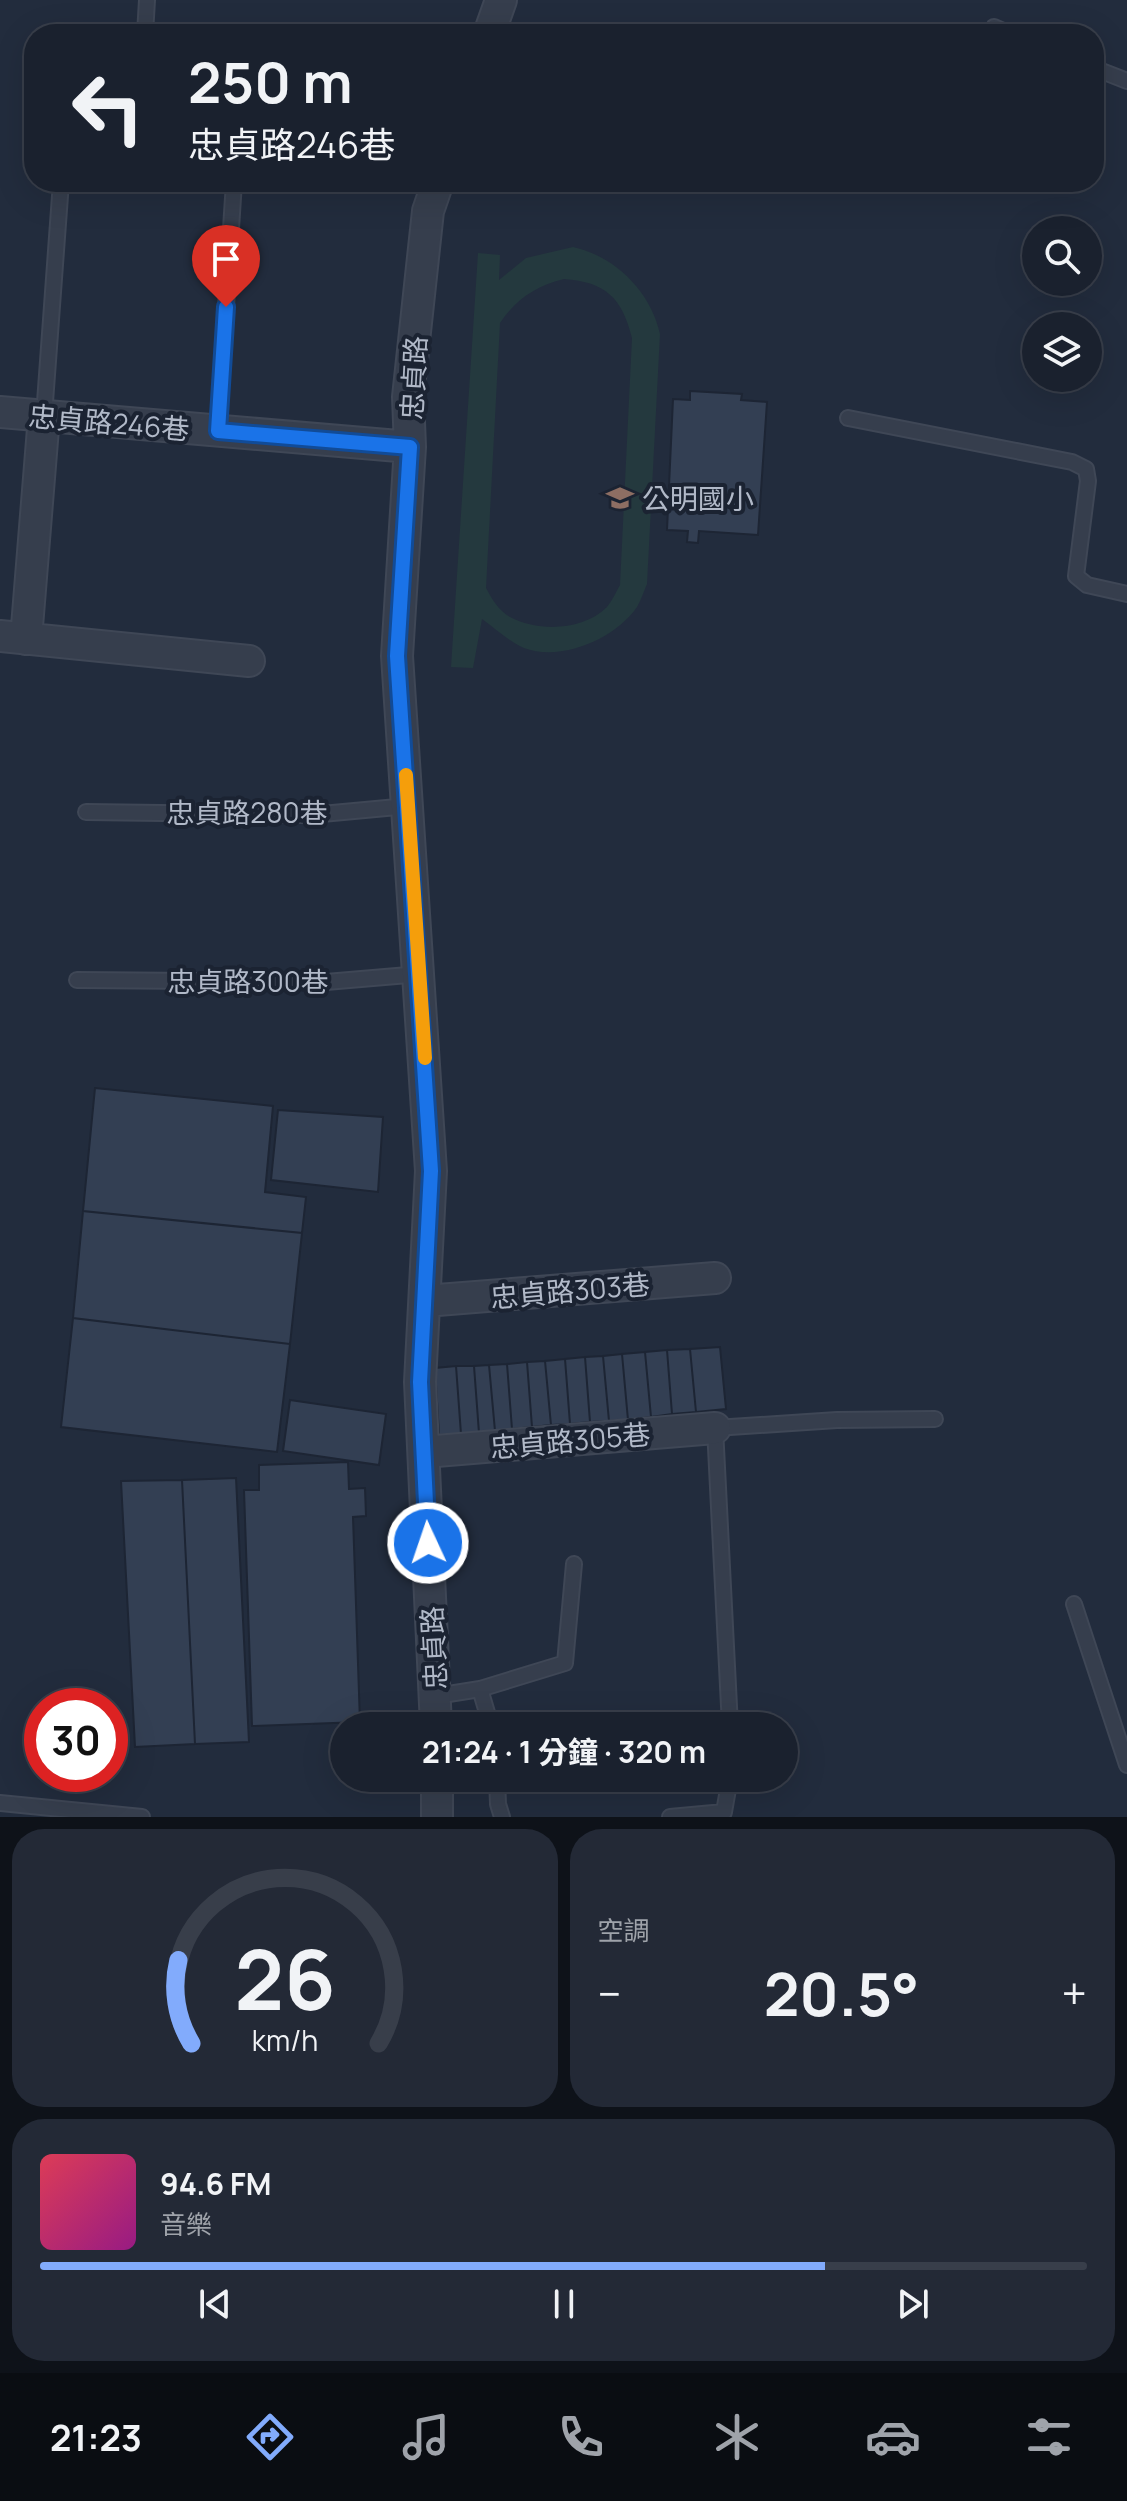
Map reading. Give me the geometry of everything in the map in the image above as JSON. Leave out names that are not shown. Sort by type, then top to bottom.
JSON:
[{"type":"street","points":[[493,24],[501,0]]},
{"type":"street","name":"忠貞路","points":[[435,192],[428,211],[408,397],[410,447],[397,656],[431,1171],[420,1382],[436,1712]]},
{"type":"street","name":"忠貞路246巷","points":[[0,412],[410,447]]},
{"type":"street","points":[[44,416],[13,638],[249,661]]},
{"type":"street","name":"忠貞路303巷","points":[[425,1301],[715,1278]]},
{"type":"street","name":"忠貞路305巷","points":[[424,1452],[715,1428]]},
{"type":"street","points":[[437,1792],[437,1817]]},
{"type":"lane","points":[[146,24],[147,0]]},
{"type":"lane","points":[[1104,72],[1127,81]]},
{"type":"lane","points":[[44,416],[60,192]]},
{"type":"lane","points":[[218,431],[233,192]]},
{"type":"lane","points":[[848,418],[1072,462],[1086,469],[1088,481],[1076,576],[1087,585],[1127,594]]},
{"type":"lane","name":"忠貞路280巷","points":[[86,812],[311,815],[408,806]]},
{"type":"lane","name":"忠貞路300巷","points":[[77,980],[326,982],[420,974]]},
{"type":"lane","points":[[729,1712],[715,1428],[837,1420],[935,1419]]},
{"type":"lane","points":[[436,1696],[480,1689],[565,1663],[574,1564]]},
{"type":"lane","points":[[1074,1604],[1127,1765]]},
{"type":"lane","points":[[480,1689],[487,1712]]},
{"type":"lane","points":[[498,1792],[502,1817]]},
{"type":"lane","points":[[670,1817],[724,1812],[728,1792]]},
{"type":"lane","points":[[0,1803],[142,1817]]},
{"type":"green space","points":[[573,247],[603,258],[640,290],[655,319],[660,334],[647,584],[637,607],[627,619],[586,645],[570,650],[539,652],[524,648],[482,619],[473,668],[451,667],[478,253],[500,255],[499,280],[526,258]],"holes":[[[564,279],[601,288],[610,295],[623,312],[632,338],[620,585],[609,605],[597,615],[573,625],[547,627],[510,617],[499,608],[486,588],[500,323],[513,307],[536,289]]]},
{"type":"building","points":[[690,391],[742,394],[741,400],[767,402],[758,535],[699,531],[698,543],[687,542],[688,531],[667,530],[673,399],[690,400]]},
{"type":"building","points":[[95,1088],[273,1106],[265,1192],[306,1197],[302,1233],[83,1211]]},
{"type":"building","points":[[278,1110],[383,1117],[378,1192],[271,1180]]},
{"type":"building","points":[[83,1211],[302,1233],[290,1344],[73,1318]]},
{"type":"building","points":[[73,1318],[290,1344],[277,1452],[61,1427]]},
{"type":"building","points":[[720,1347],[726,1409],[696,1412],[690,1349]]},
{"type":"building","points":[[690,1349],[696,1412],[672,1414],[667,1350]]},
{"type":"building","points":[[667,1350],[672,1414],[651,1417],[645,1352]]},
{"type":"building","points":[[645,1352],[651,1417],[628,1420],[622,1354]]},
{"type":"building","points":[[622,1354],[628,1420],[609,1421],[603,1356]]},
{"type":"building","points":[[603,1356],[609,1421],[590,1422],[585,1357]]},
{"type":"building","points":[[585,1357],[590,1422],[570,1424],[565,1359]]},
{"type":"building","points":[[565,1359],[570,1424],[551,1425],[545,1361]]},
{"type":"building","points":[[545,1361],[551,1425],[532,1427],[527,1362]]},
{"type":"building","points":[[527,1362],[532,1427],[512,1429],[507,1364]]},
{"type":"building","points":[[507,1364],[512,1429],[495,1431],[489,1365]]},
{"type":"building","points":[[489,1365],[495,1431],[479,1433],[474,1366]]},
{"type":"building","points":[[456,1366],[474,1366],[479,1433],[461,1434]]},
{"type":"building","points":[[456,1366],[461,1434],[439,1435],[435,1368]]},
{"type":"building","points":[[290,1400],[386,1414],[379,1465],[283,1451]]},
{"type":"building","points":[[348,1462],[349,1489],[365,1488],[366,1516],[353,1517],[360,1712],[330,1712],[330,1723],[252,1726],[244,1490],[259,1490],[259,1465]]},
{"type":"building","points":[[236,1478],[249,1742],[195,1744],[182,1480]]},
{"type":"building","points":[[182,1480],[195,1744],[135,1747],[121,1481]]},
{"type":"slow traffic","points":[[406,775],[425,1058]]},
{"type":"place","name":"公明國小","points":[[620,498]]},
{"type":"route","points":[[226,307],[218,431],[410,447],[397,656],[431,1171],[420,1382],[428,1543]]}]
